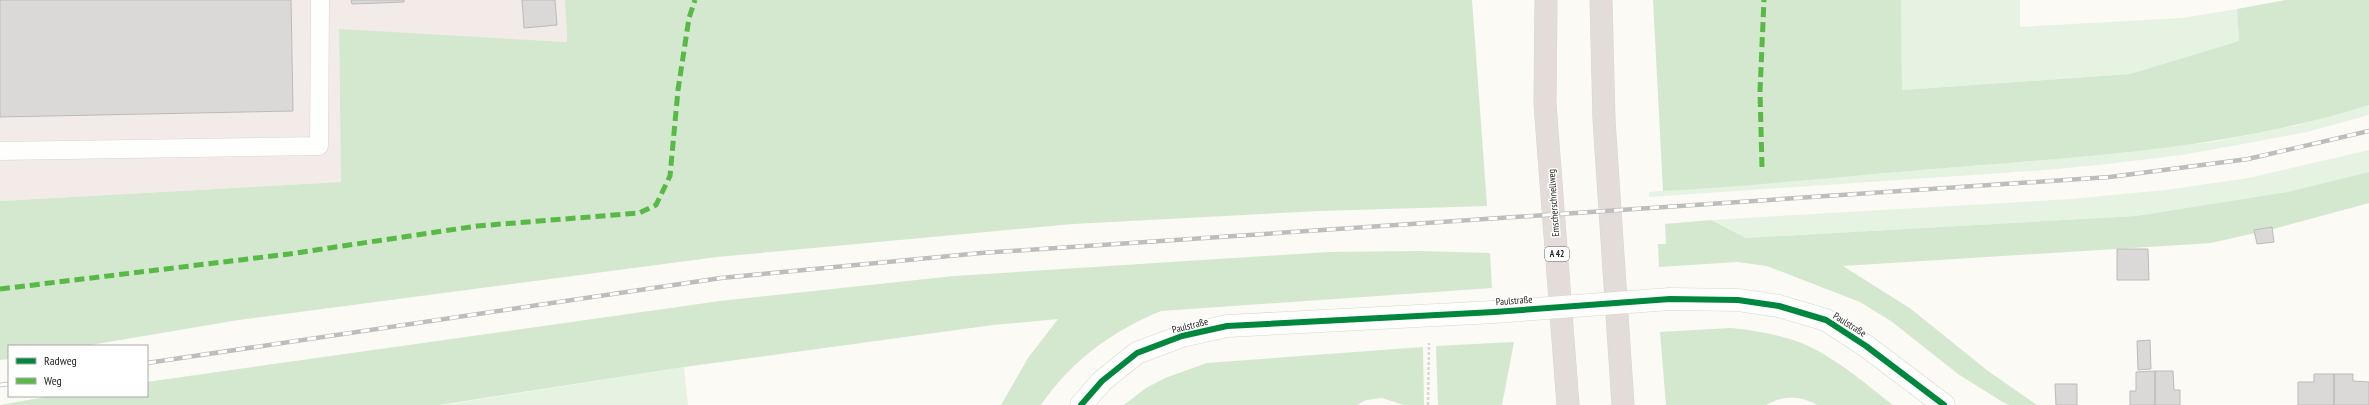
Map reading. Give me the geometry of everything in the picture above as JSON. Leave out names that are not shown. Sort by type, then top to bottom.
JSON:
[{"type":"highway","name":"Emscherschnellweg","points":[[1546,0],[1545,104],[1568,405]]},
{"type":"highway","points":[[1601,0],[1604,120],[1623,405]]},
{"type":"street","name":"Paulstraße","points":[[1081,405],[1102,381],[1137,353],[1182,336],[1227,326],[1494,312],[1670,299],[1745,301],[1779,306],[1826,320],[1866,346],[1944,405]]},
{"type":"lane","points":[[0,151],[319,146],[320,0]]},
{"type":"path","points":[[1428,405],[1430,353]]},
{"type":"shaded area","points":[[0,0],[565,0],[567,42],[339,30],[341,182],[0,201]]},
{"type":"green space","points":[[565,0],[1472,0],[1487,206],[1319,211],[1073,224],[717,257],[238,320],[91,345],[8,345],[8,359],[0,360],[0,201],[341,182],[339,29],[567,42]]},
{"type":"green space","points":[[1653,0],[1901,0],[1902,90],[2130,74],[2239,41],[2237,9],[2285,0],[2369,0],[2369,105],[2320,119],[2271,130],[2171,147],[2071,158],[1778,183],[1663,191]]},
{"type":"green space","points":[[1901,0],[2020,0],[2020,27],[2182,18],[2237,9],[2239,41],[2130,74],[1902,90]]},
{"type":"green space","points":[[2369,105],[2369,115],[2307,132],[2182,155],[2045,170],[1649,197],[1649,192],[2031,161],[2213,142],[2298,125]]},
{"type":"green space","points":[[2369,150],[2369,172],[2287,192],[2136,216],[1746,238],[1711,220],[2071,199],[2166,190],[2248,178]]},
{"type":"green space","points":[[2369,172],[2369,203],[2273,229],[2255,230],[2255,233],[2211,243],[1843,266],[1911,309],[1988,371],[2037,405],[2009,405],[2001,401],[1958,374],[1891,321],[1860,302],[1767,266],[1737,262],[1659,267],[1658,244],[1666,244],[1665,224],[1711,220],[1746,238],[2136,216],[2287,192]]},
{"type":"green space","points":[[1419,251],[1490,253],[1492,288],[1161,311],[1126,328],[1094,349],[1079,361],[1053,389],[1041,405],[1001,405],[1028,358],[1058,319],[993,325],[684,367],[439,405],[0,405],[45,397],[148,397],[148,382],[720,301],[954,276],[1328,252]]},
{"type":"green space","points":[[1730,328],[1772,334],[1796,341],[1822,353],[1847,369],[1893,405],[1817,405],[1804,399],[1786,398],[1779,399],[1766,405],[1666,405],[1660,332]]},
{"type":"green space","points":[[1514,342],[1502,405],[1438,405],[1436,346]]},
{"type":"green space","points":[[1423,347],[1424,405],[1404,405],[1382,398],[1366,400],[1357,405],[1124,405],[1146,388],[1165,378],[1207,363]]},
{"type":"green space","points":[[684,367],[688,405],[443,405]]},
{"type":"building","points":[[0,0],[291,0],[293,111],[0,117]]},
{"type":"building","points":[[351,0],[404,0],[404,2],[352,4]]},
{"type":"building","points":[[522,0],[555,0],[557,25],[524,28]]},
{"type":"building","points":[[2272,227],[2274,242],[2257,244],[2254,230]]},
{"type":"building","points":[[2117,249],[2148,249],[2149,280],[2117,280]]},
{"type":"building","points":[[2150,340],[2151,369],[2138,370],[2137,341]]},
{"type":"building","points":[[2155,371],[2173,371],[2174,390],[2180,390],[2180,405],[2155,405]]},
{"type":"building","points":[[2155,371],[2155,405],[2130,405],[2130,391],[2136,391],[2136,372]]},
{"type":"building","points":[[2314,374],[2334,374],[2334,405],[2298,405],[2298,382],[2314,382]]},
{"type":"building","points":[[2334,374],[2353,374],[2353,381],[2369,382],[2369,405],[2334,405]]},
{"type":"building","points":[[2055,384],[2077,384],[2077,405],[2056,405]]},
{"type":"railway","points":[[148,363],[721,278],[981,253],[2110,177],[2248,159],[2369,131]]},
{"type":"railway","points":[[0,385],[8,384]]},
{"type":"marked path","points":[[0,289],[289,254],[477,226],[639,213],[656,205],[670,176],[678,90],[689,18],[695,0]]},
{"type":"marked path","points":[[1762,167],[1760,91],[1764,0]]},
{"type":"cycle path","points":[[1081,405],[1102,381],[1137,353],[1182,336],[1227,326],[1494,312],[1670,299],[1738,300],[1779,306],[1826,320],[1866,346],[1944,405]]}]
